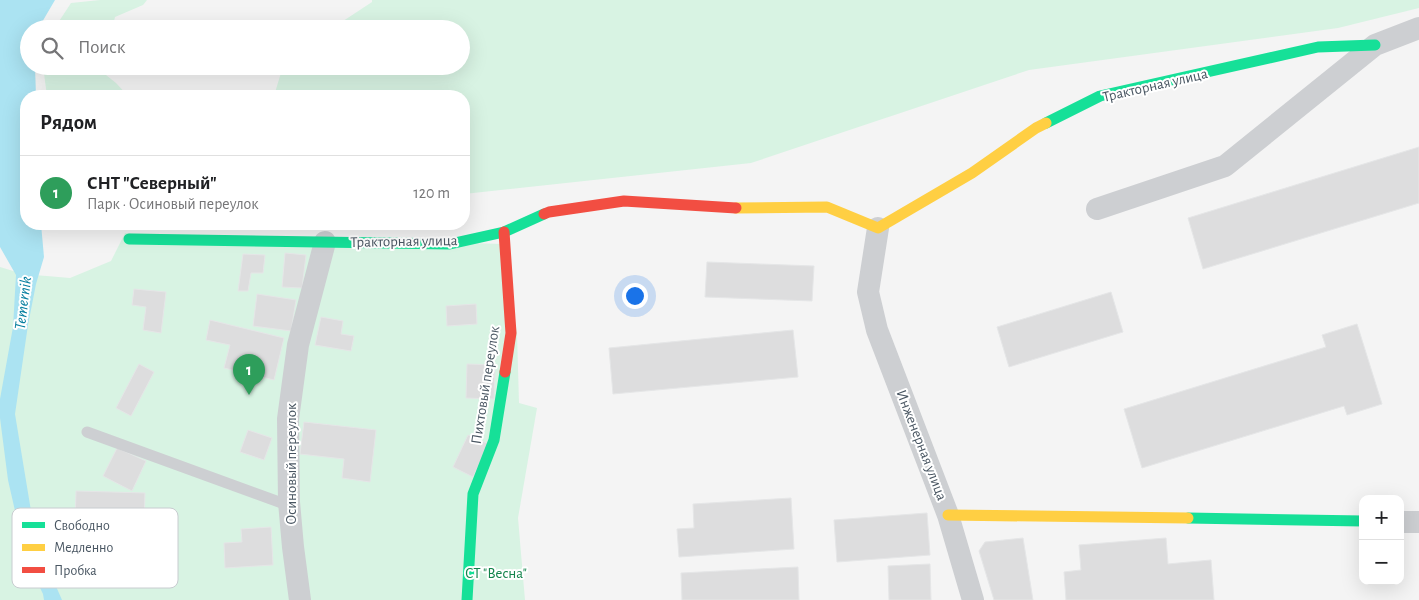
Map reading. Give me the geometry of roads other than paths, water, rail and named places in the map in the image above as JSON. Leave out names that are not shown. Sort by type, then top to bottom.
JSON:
[{"type":"street","name":"Тракторная улица","points":[[129,239],[450,244],[504,232],[550,212],[624,201],[751,209],[827,207],[878,228],[972,173],[1036,128],[1100,96],[1318,47],[1375,44],[1419,28]]},
{"type":"street","name":"Тракторная улица","points":[[1097,209],[1225,166],[1375,44]]},
{"type":"street","name":"Инженерная улица","points":[[878,228],[868,292],[877,330],[948,515],[973,600]]},
{"type":"street","name":"Пихтовый переулок","points":[[467,600],[473,494],[494,440],[511,332],[504,232]]},
{"type":"street","name":"Осиновый переулок","points":[[300,600],[290,506],[288,419],[298,345],[325,242]]},
{"type":"street","points":[[948,515],[1359,521]]},
{"type":"street","points":[[1404,522],[1419,522]]},
{"type":"lane","points":[[87,432],[290,506]]},
{"type":"water","name":"Temernik","points":[[0,0],[55,0],[43,20],[20,20],[20,75],[35,75],[36,90],[20,90],[20,230],[42,230],[44,257],[36,284],[28,325],[15,414],[31,508],[14,508],[8,480],[0,418],[0,399],[13,327],[16,275],[0,247]]},
{"type":"water","points":[[40,588],[57,588],[62,600],[44,600]]},
{"type":"place","name":"СНТ \"Северный\"","points":[[249,395]]},
{"type":"park label","name":"СТ \"Весна\"","points":[[496,573]]}]
